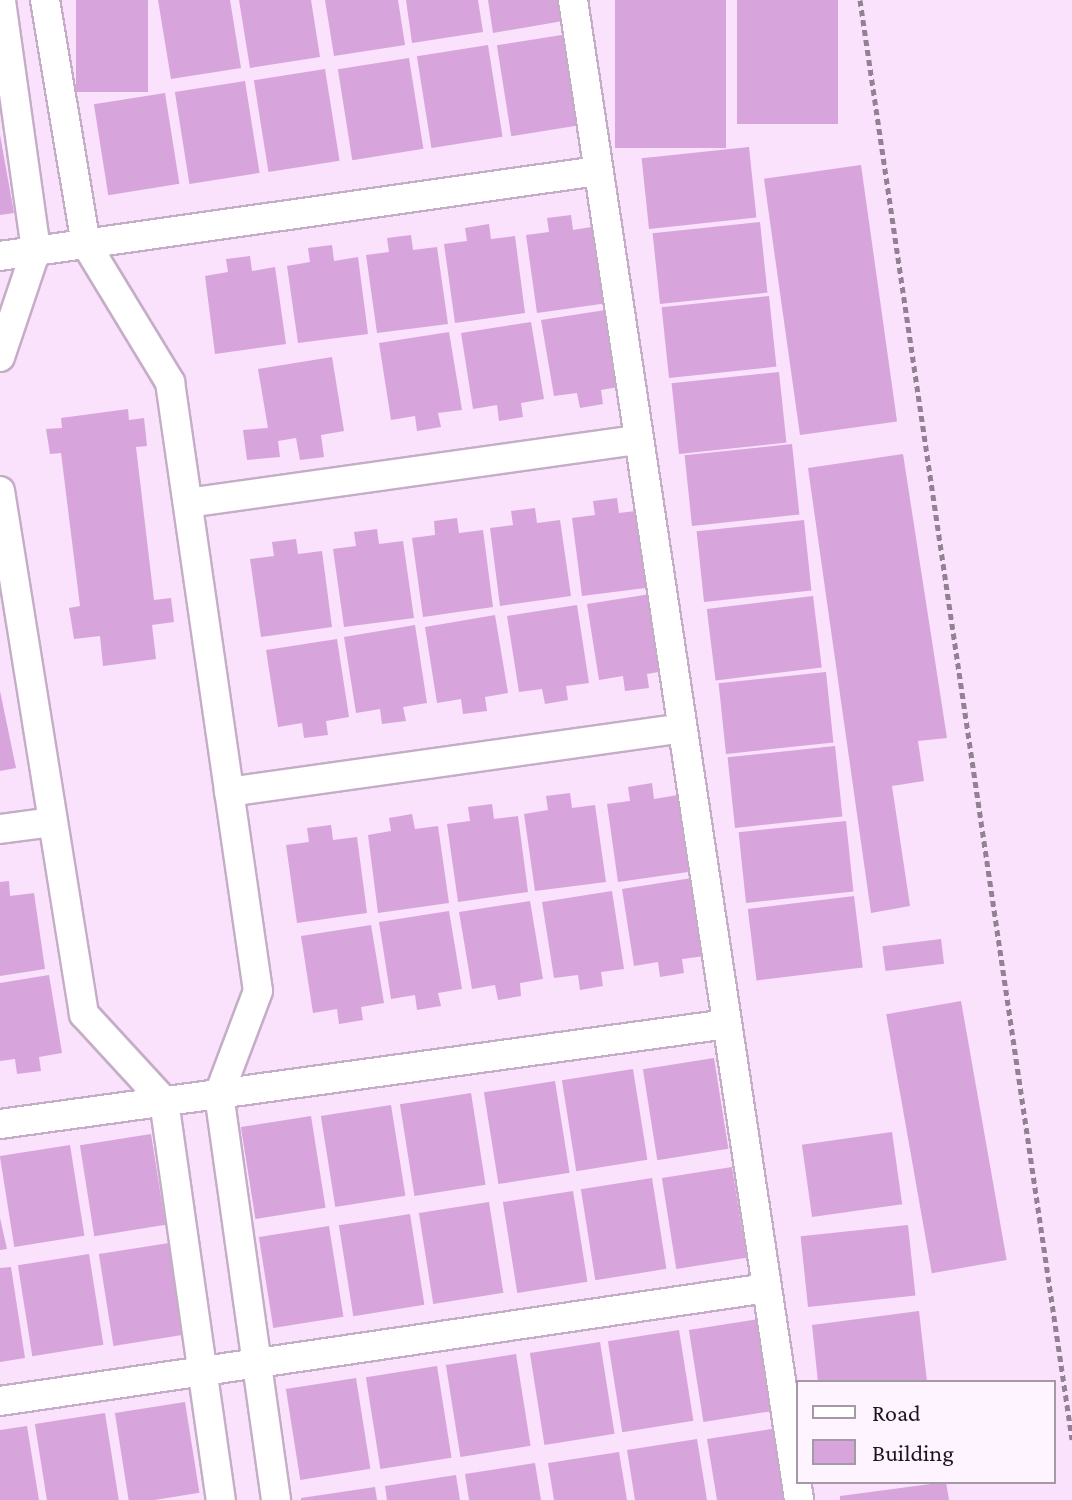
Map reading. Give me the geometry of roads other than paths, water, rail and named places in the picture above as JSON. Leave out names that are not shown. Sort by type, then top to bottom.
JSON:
[{"type":"street","points":[[0,357],[36,250],[1,0]]},
{"type":"street","points":[[45,0],[86,244],[170,382],[258,991],[219,1094],[276,1500]]},
{"type":"street","points":[[573,0],[796,1480]]},
{"type":"street","points":[[0,256],[597,171]]},
{"type":"street","points":[[188,503],[638,440]]},
{"type":"street","points":[[0,491],[3,529],[84,1014],[164,1101],[221,1500]]},
{"type":"street","points":[[229,792],[682,728]]},
{"type":"street","points":[[0,829],[52,822]]},
{"type":"street","points":[[0,1124],[727,1024]]},
{"type":"street","points":[[0,1401],[767,1288]]}]
